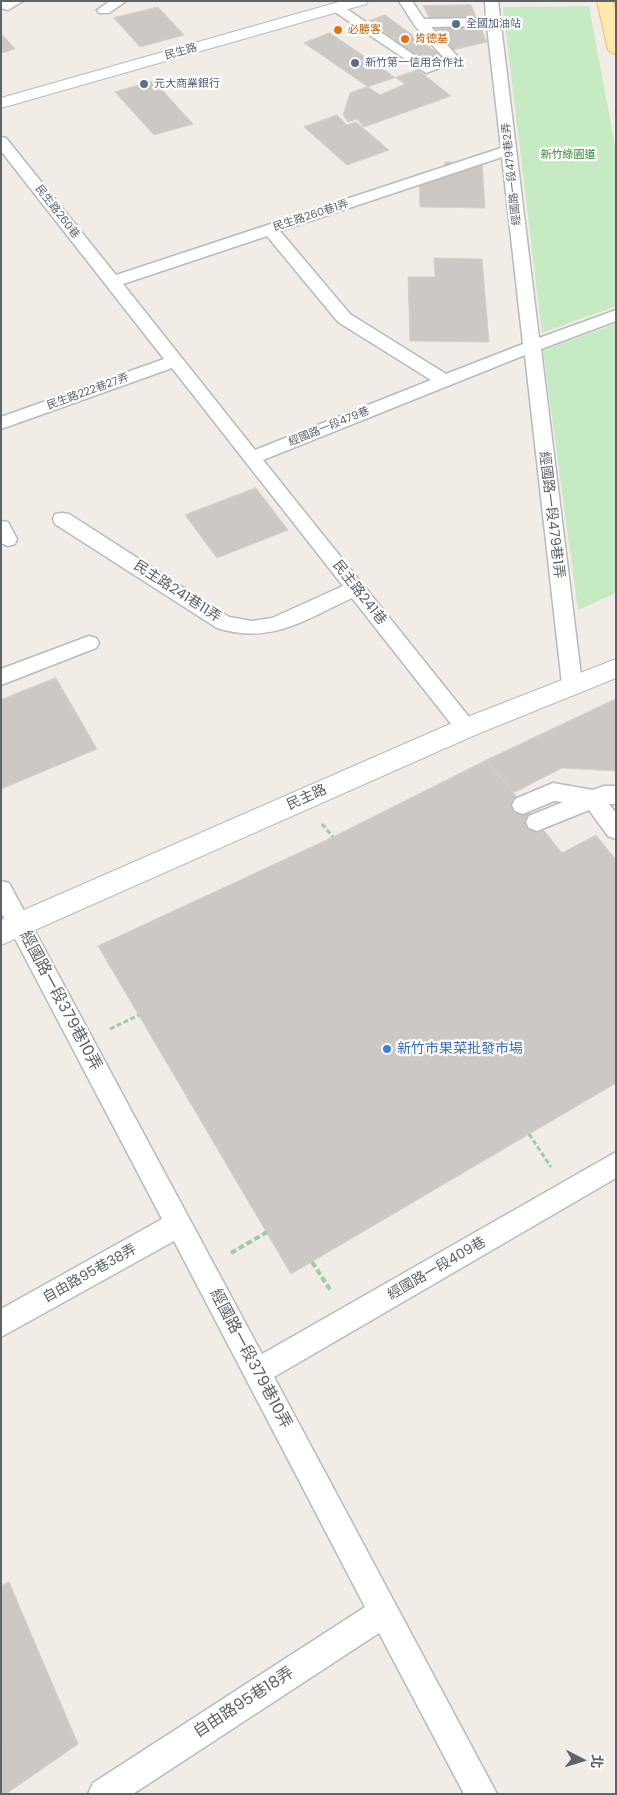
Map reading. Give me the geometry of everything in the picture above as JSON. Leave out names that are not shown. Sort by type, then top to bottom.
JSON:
[{"type":"main road","points":[[605,1],[616,50]]},
{"type":"street","name":"民生路","points":[[1,103],[360,1]]},
{"type":"street","name":"民主路","points":[[10,929],[466,728],[616,668]]},
{"type":"lane","points":[[1,4],[8,6],[17,1]]},
{"type":"lane","points":[[104,10],[120,1]]},
{"type":"lane","points":[[336,8],[426,69],[452,58],[420,23],[405,1]]},
{"type":"lane","name":"經國路一段479巷2弄","points":[[490,1],[510,150],[530,347]]},
{"type":"lane","points":[[420,23],[493,22]]},
{"type":"lane","name":"民生路260巷","points":[[1,141],[112,282]]},
{"type":"lane","name":"民生路260巷1弄","points":[[112,282],[510,150]]},
{"type":"lane","points":[[271,230],[344,318],[445,380]]},
{"type":"lane","points":[[112,282],[251,458]]},
{"type":"lane","name":"經國路一段479巷","points":[[251,458],[445,380],[616,316]]},
{"type":"lane","name":"經國路一段479巷1弄","points":[[530,347],[572,684]]},
{"type":"lane","name":"民生路222巷27弄","points":[[1,423],[175,360]]},
{"type":"lane","name":"民主路241巷","points":[[251,458],[466,728]]},
{"type":"lane","name":"民主路241巷11弄","points":[[62,519],[224,623],[252,628],[274,625],[355,588]]},
{"type":"lane","points":[[1,677],[90,643]]},
{"type":"lane","points":[[523,805],[552,792],[593,800],[616,830]]},
{"type":"lane","points":[[537,822],[604,795],[616,795]]},
{"type":"lane","name":"經國路一段379巷10弄","points":[[1,890],[10,929],[178,1224],[481,1794]]},
{"type":"lane","name":"經國路一段409巷","points":[[257,1372],[616,1164]]},
{"type":"lane","name":"自由路95巷38弄","points":[[1,1324],[178,1224]]},
{"type":"lane","name":"自由路95巷18弄","points":[[104,1794],[384,1612]]},
{"type":"path","points":[[529,1134],[568,1192]]},
{"type":"path","points":[[202,1270],[267,1232]]},
{"type":"green space","name":"新竹綠園道","points":[[589,6],[616,151],[616,306],[542,333],[503,7]]},
{"type":"green space","points":[[616,324],[616,593],[578,610],[543,350]]},
{"type":"building","name":"全國加油站","points":[[471,5],[487,42],[448,51],[423,6]]},
{"type":"building","points":[[158,7],[184,35],[140,47],[114,18]]},
{"type":"building","name":"肯德基","points":[[385,15],[443,57],[426,63],[369,21]]},
{"type":"building","points":[[1,33],[15,49],[1,53]]},
{"type":"building","name":"新竹第一信用合作社","points":[[330,33],[405,84],[380,95],[304,43]]},
{"type":"building","points":[[418,70],[451,96],[364,127],[357,119],[348,122],[343,115],[350,93]]},
{"type":"building","points":[[154,81],[193,124],[154,135],[115,92]]},
{"type":"building","points":[[337,115],[347,125],[356,122],[389,150],[347,165],[304,127]]},
{"type":"building","points":[[445,162],[482,163],[485,208],[420,207],[419,173],[445,173]]},
{"type":"building","points":[[434,258],[482,259],[489,342],[410,341],[408,277],[435,277]]},
{"type":"building","points":[[256,488],[288,530],[217,558],[185,515]]},
{"type":"building","points":[[56,678],[97,749],[1,789],[1,700]]},
{"type":"building","points":[[616,699],[616,771],[562,768],[513,793],[487,760]]},
{"type":"building","name":"新竹市果菜批發市場","points":[[487,760],[562,853],[596,835],[616,860],[616,1083],[291,1274],[98,946],[333,837]]},
{"type":"building","points":[[9,1582],[78,1744],[6,1794],[2,1794],[1,1586]]},
{"type":"place","name":"全國加油站","points":[[456,24]]},
{"type":"place","name":"必勝客","points":[[338,30]]},
{"type":"place","name":"肯德基","points":[[405,39]]},
{"type":"place","name":"新竹第一信用合作社","points":[[355,63]]},
{"type":"place","name":"元大商業銀行","points":[[144,84]]},
{"type":"place","name":"新竹市果菜批發市場","points":[[387,1049]]}]
